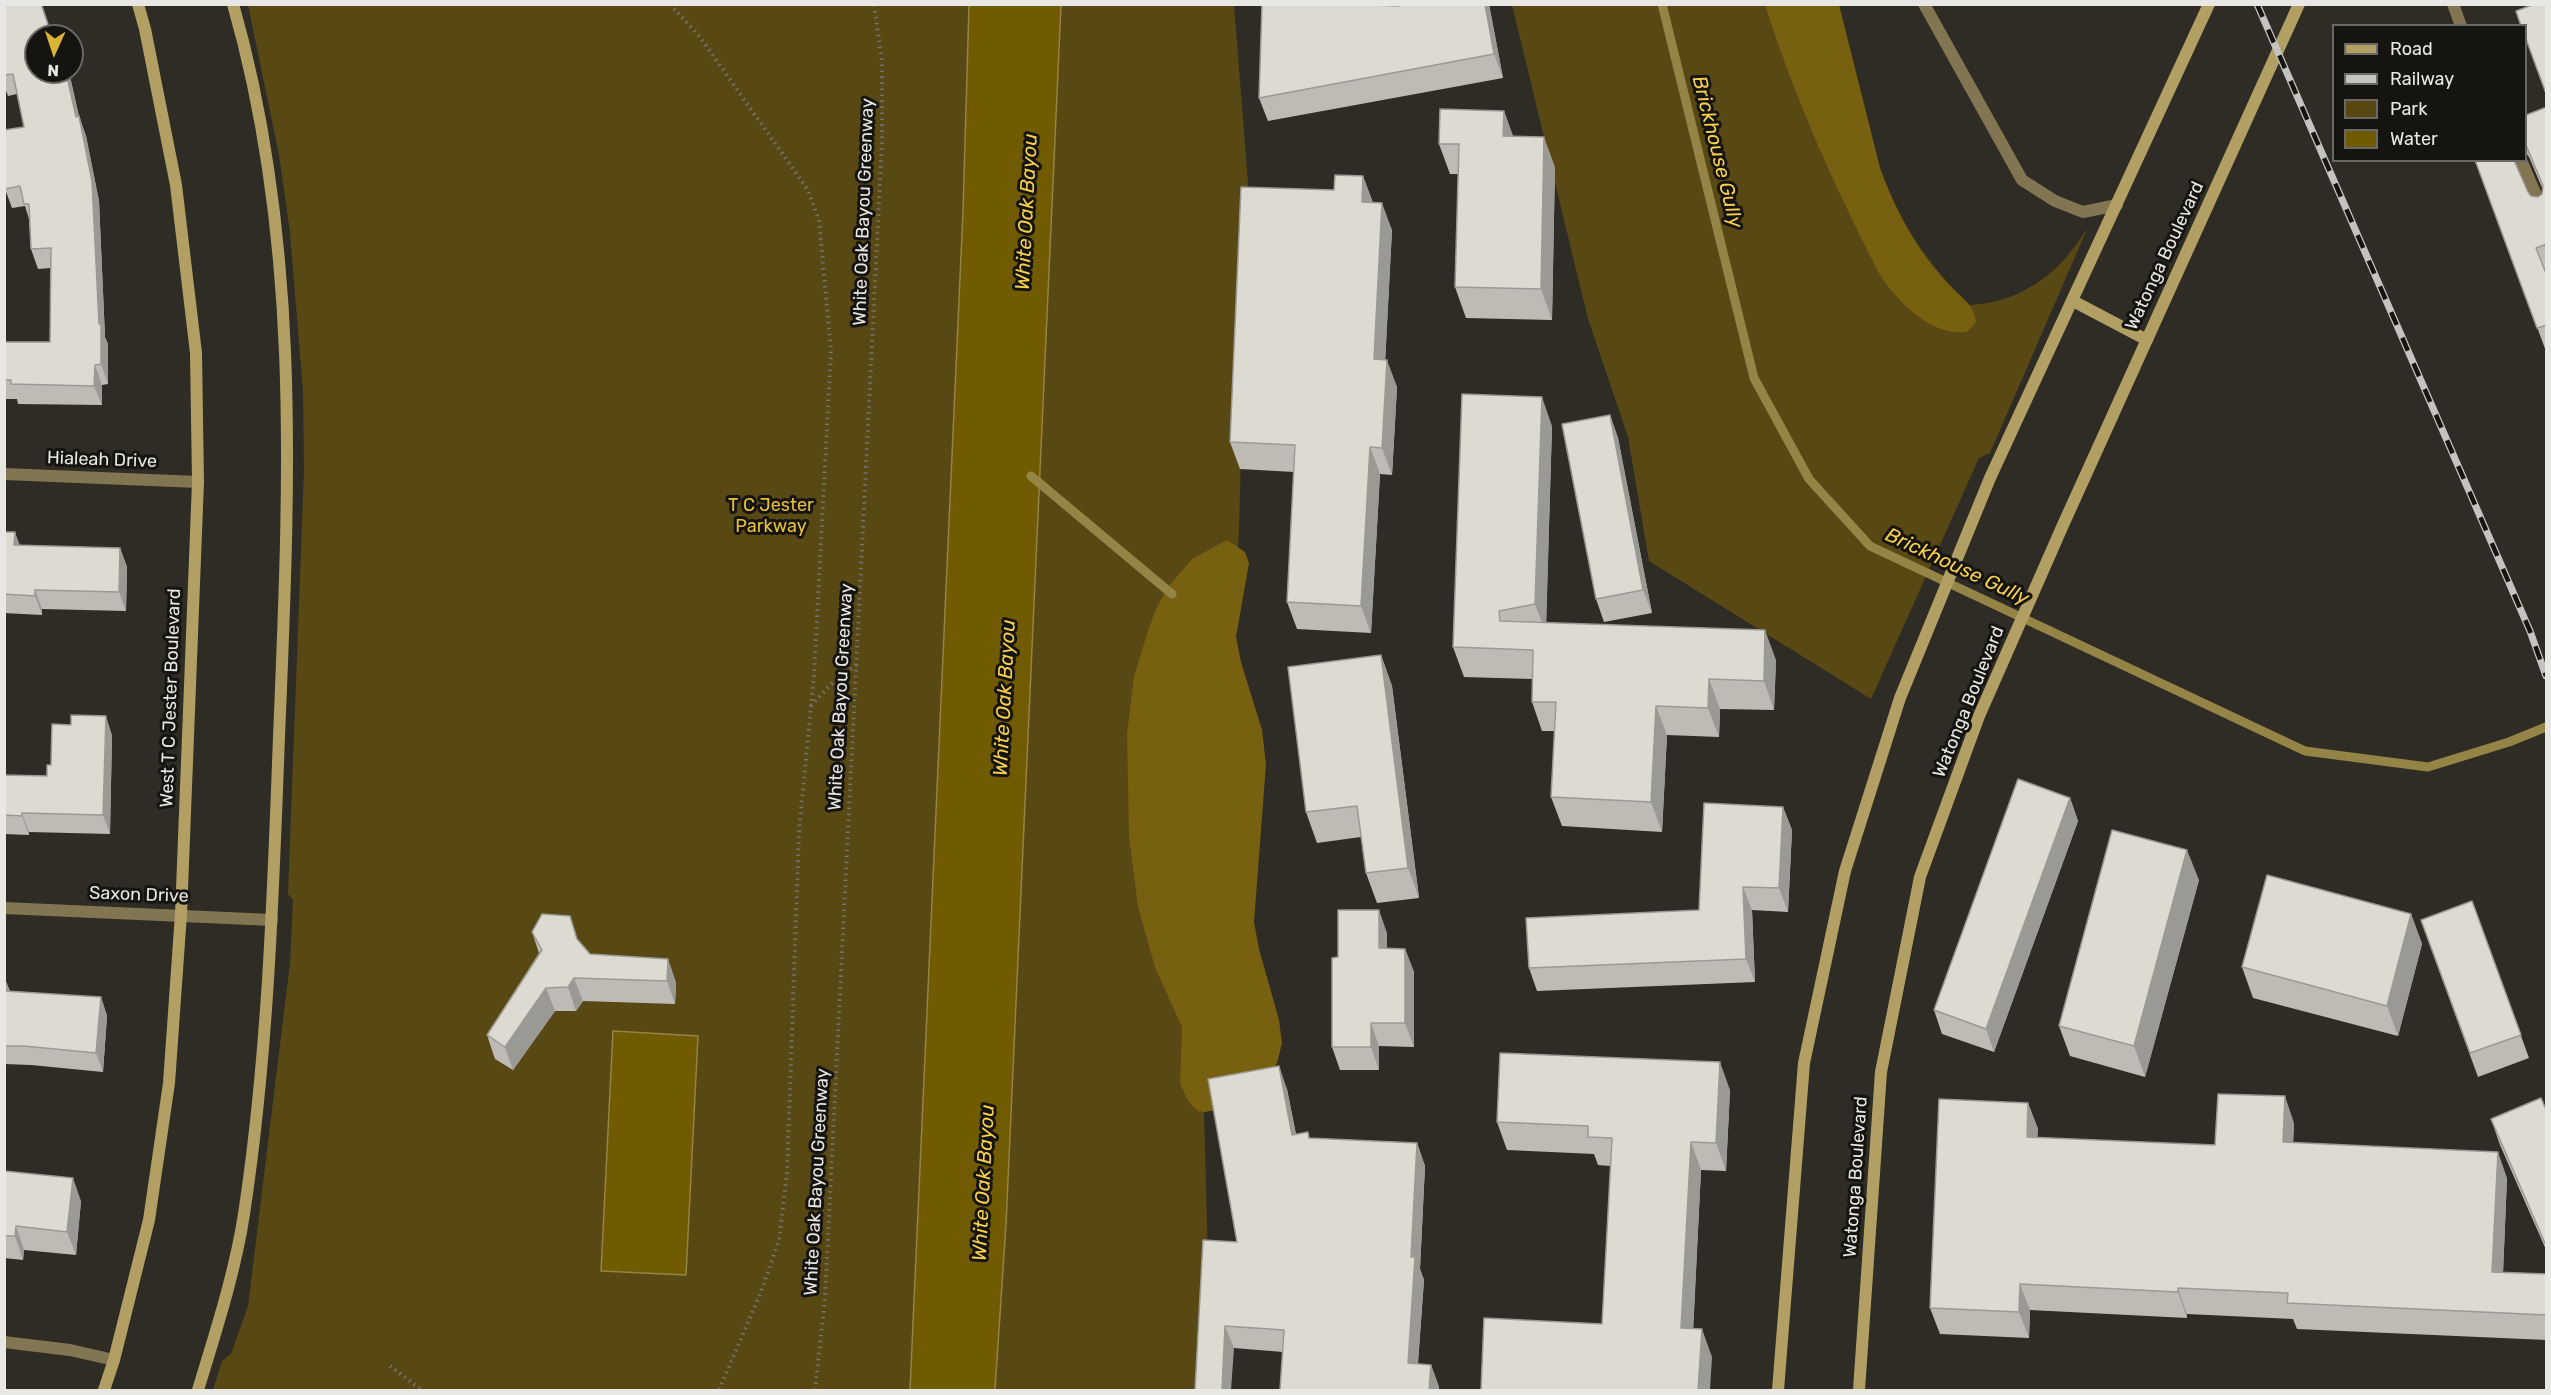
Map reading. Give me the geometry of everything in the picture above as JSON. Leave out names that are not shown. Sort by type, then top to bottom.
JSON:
[{"type":"main road","name":"West T C Jester Boulevard","points":[[104,1390],[114,1360],[149,1220],[168,1083],[181,914],[198,482],[196,353],[176,185],[138,4]]},
{"type":"main road","points":[[198,1390],[216,1330],[244,1217],[268,997],[288,505],[286,351],[277,226],[251,68],[233,4]]},
{"type":"main road","points":[[1778,1390],[1804,1063],[1845,871],[1900,698],[1990,477],[2209,4]]},
{"type":"main road","name":"Watonga Boulevard","points":[[1858,1390],[1881,1072],[1920,877],[1980,716],[2063,525],[2299,4]]},
{"type":"main road","points":[[2073,301],[2146,340]]},
{"type":"street","points":[[1924,4],[2022,180],[2055,201],[2083,212],[2117,205]]},
{"type":"street","points":[[2453,4],[2460,24]]},
{"type":"street","points":[[2522,162],[2547,218]]},
{"type":"street","name":"Hialeah Drive","points":[[4,474],[198,482]]},
{"type":"street","name":"Saxon Drive","points":[[4,908],[181,914],[272,920]]},
{"type":"street","points":[[4,1342],[70,1350],[114,1360]]},
{"type":"path","points":[[670,4],[700,37],[808,189],[819,221],[831,350],[811,706],[799,832],[788,1174],[779,1240],[761,1292],[719,1390]]},
{"type":"path","name":"White Oak Bayou Greenway","points":[[815,1390],[825,1298],[882,141],[882,63],[874,4]]},
{"type":"path","points":[[811,706],[829,686],[857,664]]},
{"type":"path","points":[[390,1366],[422,1390]]},
{"type":"green space","name":"T C Jester Parkway","points":[[248,5],[1234,5],[1248,182],[1239,531],[1204,1112],[1208,1258],[1202,1390],[213,1390],[222,1361],[231,1354],[248,1306],[290,963],[293,900],[288,894],[304,470],[303,391],[290,233],[279,155]]},
{"type":"green space","points":[[1512,5],[1839,5],[1880,168],[1888,188],[1906,225],[1928,259],[1970,305],[2007,298],[2039,282],[2066,258],[2088,227],[1990,453],[1979,458],[1871,699],[1649,561],[1628,437],[1588,319]]},
{"type":"shaded area","points":[[1765,5],[1839,5],[1886,184],[1900,216],[1927,259],[1973,311],[1976,322],[1967,332],[1941,329],[1917,316],[1896,296],[1880,275],[1817,143],[1789,75]]},
{"type":"shaded area","points":[[1227,540],[1245,552],[1249,563],[1236,637],[1241,662],[1262,730],[1266,764],[1254,922],[1259,949],[1279,1020],[1282,1043],[1277,1063],[1263,1082],[1217,1110],[1204,1112],[1198,1111],[1189,1102],[1180,1084],[1182,1027],[1155,967],[1138,907],[1129,835],[1127,734],[1134,677],[1158,605],[1168,587],[1192,559]]},
{"type":"water","name":"White Oak Bayou","points":[[969,5],[1061,5],[1006,1224],[995,1390],[910,1390],[963,211]]},
{"type":"water","points":[[613,1031],[698,1036],[686,1275],[601,1271]]},
{"type":"building","points":[[4,4],[41,4],[48,24],[24,24],[24,84],[69,84],[76,117],[79,116],[92,181],[99,324],[101,324],[101,364],[95,365],[94,386],[11,384],[11,380],[4,380],[4,342],[50,342],[51,248],[31,249],[29,204],[24,204],[20,186],[5,189],[4,186],[4,130],[24,127],[13,74],[4,75]]},
{"type":"building","points":[[1262,4],[1400,6],[1399,4],[1485,4],[1494,54],[1259,98]]},
{"type":"building","points":[[2535,4],[2547,4],[2547,96],[2527,42],[2527,24],[2520,24],[2516,11]]},
{"type":"building","points":[[2547,107],[2547,244],[2536,248],[2547,276],[2547,325],[2537,328],[2476,162],[2515,162],[2531,196],[2538,197],[2542,194],[2543,186],[2527,147],[2527,115]]},
{"type":"building","points":[[1440,109],[1504,111],[1503,136],[1544,137],[1541,289],[1455,287],[1459,144],[1439,144]]},
{"type":"building","points":[[1335,175],[1363,176],[1362,202],[1382,203],[1374,359],[1387,360],[1382,448],[1370,447],[1361,606],[1287,602],[1295,445],[1230,442],[1241,187],[1334,190]]},
{"type":"building","points":[[1462,394],[1542,397],[1535,604],[1499,611],[1500,621],[1765,630],[1764,681],[1709,679],[1708,708],[1656,706],[1651,802],[1551,797],[1556,702],[1532,702],[1533,650],[1453,647]]},
{"type":"building","points":[[1610,415],[1643,590],[1596,599],[1562,424]]},
{"type":"building","points":[[4,532],[15,532],[14,545],[120,548],[119,592],[35,590],[35,596],[4,594]]},
{"type":"building","points":[[1381,655],[1408,868],[1366,873],[1357,806],[1306,812],[1288,667]]},
{"type":"building","points":[[71,715],[106,716],[103,815],[22,813],[22,816],[4,815],[4,775],[47,776],[47,765],[51,765],[52,724],[71,725]]},
{"type":"building","points":[[2018,779],[2070,798],[1986,1029],[1934,1010]]},
{"type":"building","points":[[1704,803],[1783,807],[1779,888],[1743,887],[1746,959],[1529,968],[1526,918],[1699,910]]},
{"type":"building","points":[[2112,830],[2187,850],[2134,1046],[2059,1026]]},
{"type":"building","points":[[2267,875],[2411,914],[2387,1006],[2242,967]]},
{"type":"building","points":[[2472,901],[2521,1035],[2470,1053],[2421,920]]},
{"type":"building","points":[[1338,910],[1379,910],[1379,948],[1405,949],[1405,1023],[1371,1023],[1371,1047],[1332,1047],[1332,958],[1338,957]]},
{"type":"building","points":[[542,914],[570,916],[577,939],[590,954],[668,959],[667,981],[574,978],[568,987],[546,988],[505,1047],[487,1035],[542,950],[532,932]]},
{"type":"building","points":[[4,979],[5,991],[101,997],[96,1053],[4,1046]]},
{"type":"building","points":[[1500,1053],[1720,1062],[1716,1143],[1691,1142],[1681,1328],[1702,1329],[1698,1390],[1481,1390],[1484,1318],[1602,1324],[1612,1138],[1588,1137],[1588,1126],[1497,1122]]},
{"type":"building","points":[[1279,1066],[1292,1135],[1308,1132],[1309,1138],[1417,1143],[1411,1257],[1415,1257],[1408,1363],[1431,1365],[1429,1390],[1280,1390],[1284,1330],[1225,1326],[1222,1390],[1195,1390],[1203,1240],[1237,1242],[1208,1079]]},
{"type":"building","points":[[2218,1094],[2285,1096],[2283,1142],[2498,1152],[2492,1272],[2547,1274],[2547,1315],[2287,1303],[2288,1293],[2178,1288],[2178,1292],[2020,1284],[2019,1312],[1930,1308],[1939,1099],[2028,1103],[2027,1137],[2215,1145]]},
{"type":"building","points":[[2541,1098],[2547,1112],[2547,1248],[2491,1119]]},
{"type":"building","points":[[4,1171],[73,1178],[67,1232],[16,1226],[15,1236],[4,1236]]},
{"type":"waterway","name":"Brickhouse Gully","points":[[1662,4],[1754,378],[1809,479],[1870,546],[2305,751],[2428,767],[2509,742],[2546,727]]},
{"type":"waterway","points":[[1031,476],[1172,594]]},
{"type":"railway","points":[[2257,4],[2530,631],[2546,676]]}]
